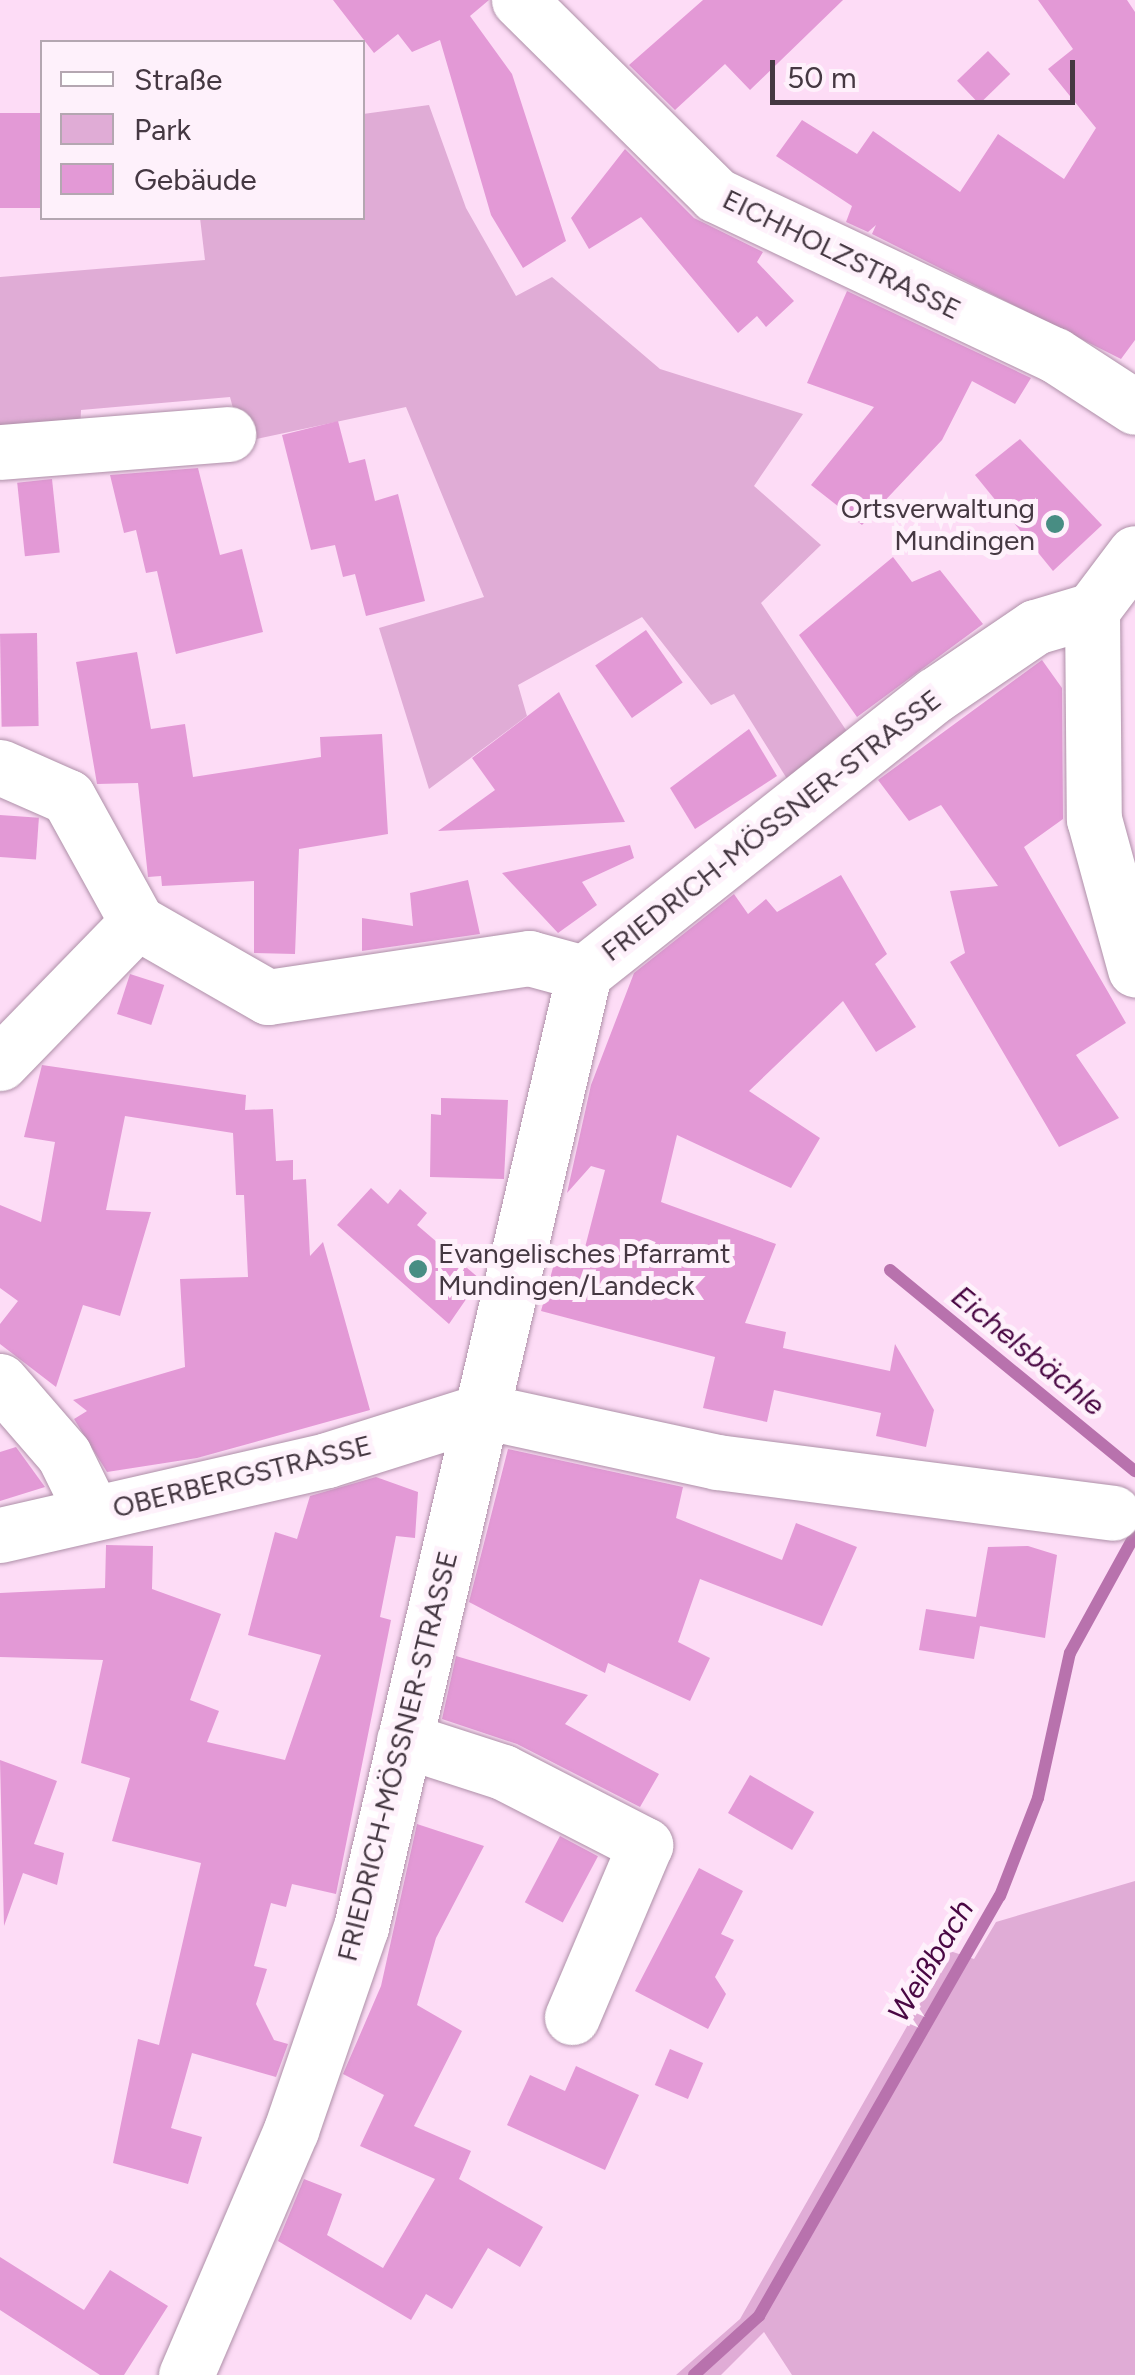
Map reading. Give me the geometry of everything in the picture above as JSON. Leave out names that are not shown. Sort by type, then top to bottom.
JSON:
[{"type":"street","name":"EICHHOLZSTRASSE","points":[[519,0],[716,195],[1056,356],[1135,407]]},
{"type":"street","points":[[0,452],[228,434]]},
{"type":"street","points":[[1135,554],[1092,610],[1094,820],[1135,969]]},
{"type":"street","name":"FRIEDRICH-MÖSSNER-STRASSE","points":[[186,2375],[291,2130],[355,1945],[584,973],[935,695],[1035,627],[1092,610]]},
{"type":"street","points":[[0,767],[68,797],[137,922],[268,998],[529,958],[584,973]]},
{"type":"street","points":[[0,1063],[137,922]]},
{"type":"street","points":[[0,1382],[64,1455],[92,1512]]},
{"type":"street","points":[[482,1412],[717,1462],[1113,1513]]},
{"type":"street","name":"OBERBERGSTRASSE","points":[[0,1535],[327,1460],[482,1412]]},
{"type":"street","points":[[404,1740],[502,1772],[645,1845],[572,2017]]},
{"type":"green space","points":[[429,105],[466,208],[516,296],[552,277],[660,369],[803,414],[754,486],[821,545],[761,603],[852,739],[789,782],[734,694],[711,705],[642,617],[518,685],[527,716],[429,789],[379,628],[484,597],[406,407],[242,442],[230,397],[81,410],[80,436],[0,440],[0,277],[205,260],[200,220],[365,220],[365,114]]},
{"type":"green space","points":[[1135,1881],[1135,2375],[792,2375],[764,2332],[721,2375],[676,2375],[740,2319],[950,1951],[974,1959],[996,1922]]},
{"type":"building","points":[[333,0],[489,0],[470,16],[512,74],[566,241],[523,268],[491,215],[440,40],[412,52],[398,34],[374,53]]},
{"type":"building","points":[[703,0],[843,0],[750,90],[725,64],[675,110],[629,65]]},
{"type":"building","points":[[1038,0],[1127,0],[1135,12],[1135,340],[1121,359],[872,234],[876,225],[868,232],[846,222],[852,206],[776,156],[802,120],[857,154],[873,131],[960,192],[998,134],[1064,179],[1096,128],[1048,69],[1073,49]]},
{"type":"building","points":[[988,51],[1010,74],[979,104],[957,81]]},
{"type":"building","points":[[0,113],[40,113],[40,208],[0,208]]},
{"type":"building","points":[[625,149],[694,218],[763,252],[757,262],[794,301],[766,327],[757,316],[738,333],[641,217],[589,249],[571,218]]},
{"type":"building","points":[[847,291],[1031,378],[1015,404],[972,381],[942,440],[862,525],[811,485],[874,407],[807,383]]},
{"type":"building","points":[[338,421],[349,463],[365,459],[375,501],[398,494],[425,601],[366,616],[355,574],[343,577],[335,545],[311,550],[282,435]]},
{"type":"building","points":[[1020,439],[1102,525],[1053,571],[975,475]]},
{"type":"building","points":[[198,468],[220,555],[242,549],[263,632],[176,654],[157,571],[146,573],[136,530],[124,533],[110,475]]},
{"type":"building","points":[[52,479],[60,553],[25,556],[17,483]]},
{"type":"building","points":[[893,557],[912,582],[940,570],[983,624],[857,717],[799,635]]},
{"type":"building","points":[[646,630],[683,682],[632,718],[595,666]]},
{"type":"building","points":[[37,633],[39,726],[2,727],[0,634]]},
{"type":"building","points":[[137,652],[151,729],[185,724],[193,777],[321,757],[320,737],[382,734],[388,834],[299,849],[295,954],[254,953],[254,881],[162,886],[161,876],[148,877],[138,783],[97,784],[76,662]]},
{"type":"building","points":[[1042,660],[1062,688],[1063,819],[1024,847],[1126,1023],[1076,1055],[1119,1118],[1059,1147],[950,962],[965,953],[950,891],[998,886],[941,805],[909,821],[878,780]]},
{"type":"building","points":[[559,692],[625,822],[438,831],[495,790],[472,758]]},
{"type":"building","points":[[749,729],[777,776],[695,829],[670,788]]},
{"type":"building","points":[[0,815],[39,818],[36,860],[0,857]]},
{"type":"building","points":[[630,845],[634,858],[582,882],[597,905],[558,933],[502,873]]},
{"type":"building","points":[[841,875],[887,954],[875,964],[916,1027],[876,1052],[843,1001],[749,1091],[820,1138],[791,1188],[677,1135],[661,1202],[776,1244],[745,1323],[786,1332],[783,1348],[890,1371],[895,1344],[934,1410],[926,1447],[876,1436],[881,1413],[774,1390],[767,1422],[703,1408],[715,1357],[541,1311],[557,1253],[582,1259],[605,1170],[591,1166],[567,1193],[591,1085],[634,973],[734,894],[748,914],[766,899],[777,912]]},
{"type":"building","points":[[468,880],[480,934],[362,951],[362,918],[413,926],[410,893]]},
{"type":"building","points":[[130,974],[164,985],[151,1025],[117,1014]]},
{"type":"building","points":[[42,1065],[246,1095],[245,1110],[273,1109],[276,1161],[293,1160],[293,1180],[306,1179],[310,1256],[323,1242],[370,1410],[197,1458],[107,1472],[74,1419],[87,1411],[73,1400],[185,1367],[180,1279],[248,1277],[244,1195],[236,1195],[233,1133],[125,1116],[106,1210],[151,1212],[120,1316],[83,1305],[56,1387],[0,1344],[0,1324],[18,1301],[0,1288],[0,1205],[41,1222],[55,1142],[24,1137]]},
{"type":"building","points":[[441,1098],[508,1100],[504,1179],[430,1177],[431,1114],[441,1115]]},
{"type":"building","points":[[371,1188],[388,1204],[400,1189],[427,1213],[417,1225],[480,1279],[449,1324],[337,1225]]},
{"type":"building","points":[[16,1447],[45,1487],[0,1501],[0,1452]]},
{"type":"building","points":[[508,1449],[683,1487],[676,1518],[782,1560],[796,1523],[857,1547],[822,1626],[700,1579],[678,1642],[710,1658],[690,1701],[608,1663],[605,1673],[469,1602]]},
{"type":"building","points":[[376,1477],[418,1492],[415,1538],[396,1536],[380,1617],[391,1620],[336,1894],[292,1884],[286,1907],[271,1903],[254,1966],[267,1969],[256,2004],[274,2040],[288,2044],[276,2077],[192,2053],[171,2128],[202,2137],[188,2184],[113,2163],[138,2039],[159,2045],[201,1863],[112,1841],[130,1778],[81,1763],[103,1660],[0,1657],[0,1593],[105,1588],[106,1545],[153,1546],[152,1589],[221,1614],[190,1700],[219,1711],[207,1742],[285,1760],[321,1655],[248,1635],[275,1532],[297,1539],[310,1496]]},
{"type":"building","points":[[1028,1546],[1057,1555],[1045,1638],[980,1626],[974,1659],[919,1650],[926,1609],[976,1617],[988,1547]]},
{"type":"building","points":[[456,1656],[588,1695],[565,1724],[659,1774],[640,1807],[517,1744],[442,1719]]},
{"type":"building","points":[[0,1760],[57,1781],[34,1844],[64,1853],[57,1885],[23,1873],[4,1926]]},
{"type":"building","points":[[750,1775],[814,1812],[792,1850],[728,1813]]},
{"type":"building","points":[[417,1824],[484,1846],[436,1938],[417,2005],[462,2031],[414,2126],[471,2151],[459,2179],[543,2227],[520,2267],[488,2248],[452,2309],[426,2294],[411,2320],[278,2241],[304,2179],[342,2194],[327,2235],[383,2268],[435,2179],[360,2146],[384,2095],[343,2074],[381,1986]]},
{"type":"building","points":[[560,1836],[598,1856],[563,1922],[525,1902]]},
{"type":"building","points":[[699,1868],[743,1891],[721,1934],[734,1940],[715,1977],[726,1994],[708,2029],[635,1991]]},
{"type":"building","points":[[670,2049],[703,2063],[688,2099],[655,2085]]},
{"type":"building","points":[[576,2066],[639,2095],[605,2170],[507,2125],[530,2075],[565,2091]]},
{"type":"building","points":[[0,2257],[84,2310],[110,2270],[168,2306],[124,2375],[100,2375],[0,2310]]},
{"type":"waterway","name":"Eichelsbächle","points":[[890,1270],[1135,1471]]},
{"type":"waterway","name":"Weißbach","points":[[694,2375],[759,2316],[1000,1896],[1038,1798],[1070,1653],[1135,1535]]},
{"type":"place","name":"Ortsverwaltung Mundingen","points":[[1055,524]]},
{"type":"place","name":"Evangelisches Pfarramt Mundingen/Landeck","points":[[418,1269]]}]
